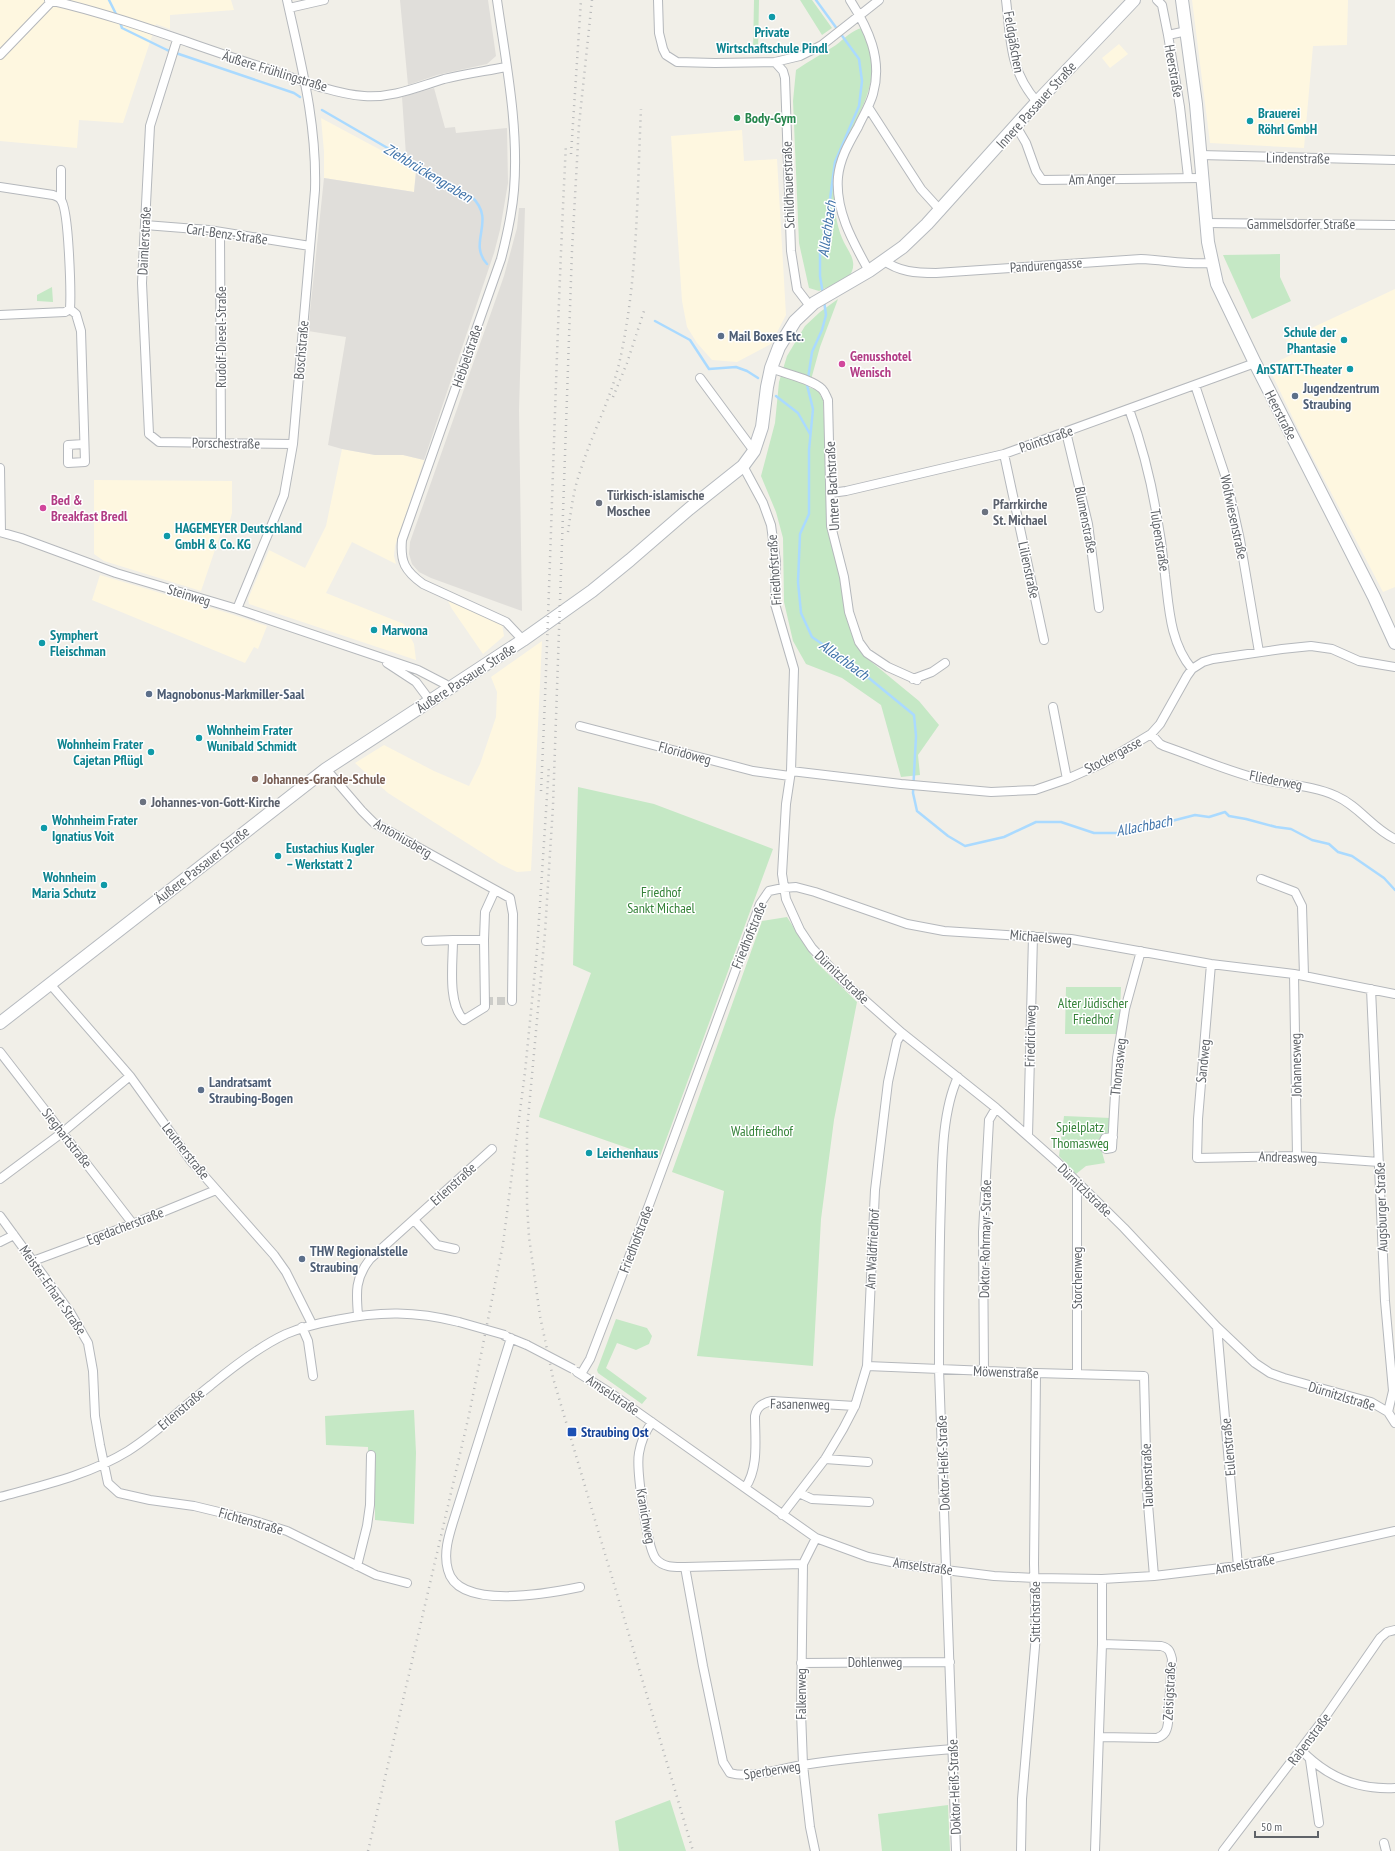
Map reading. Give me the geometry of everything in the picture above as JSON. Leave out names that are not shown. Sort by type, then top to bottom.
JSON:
[{"type":"main road","name":"Innere Passauer Straße","points":[[855,278],[869,271],[903,247],[941,211],[1037,102],[1134,0]]},
{"type":"main road","name":"Heerstraße","points":[[1182,0],[1196,104],[1206,224],[1211,263],[1221,294],[1254,363],[1374,597],[1395,643]]},
{"type":"main road","name":"Äußere Passauer Straße","points":[[0,1023],[326,769],[449,690],[592,591],[689,509],[743,466],[754,451],[762,427],[771,368],[784,337],[795,321],[812,304],[855,278]]},
{"type":"street","points":[[0,55],[50,0]]},
{"type":"street","name":"Äußere Frühlingstraße","points":[[50,0],[124,20],[178,40],[304,81],[354,94],[382,96],[401,93],[444,79],[506,67]]},
{"type":"street","points":[[288,4],[324,0]]},
{"type":"street","name":"Hebbelstraße","points":[[497,0],[513,119],[515,164],[512,204],[507,233],[494,283],[402,540],[401,555],[405,566],[412,576],[423,584],[506,622],[523,640]]},
{"type":"street","points":[[658,0],[659,33],[663,49],[671,59],[677,62],[775,62],[800,56],[822,45],[879,0]]},
{"type":"street","points":[[850,0],[868,31],[875,54],[875,83],[868,107],[841,158],[838,178],[842,214],[849,234],[869,271]]},
{"type":"street","name":"Feldgäßchen","points":[[1006,0],[1016,70],[1023,85],[1037,102]]},
{"type":"street","name":"Heerstraße","points":[[1162,2],[1180,107],[1188,177]]},
{"type":"street","name":"Boschstraße","points":[[237,609],[284,495],[293,444],[315,190],[316,162],[311,111],[288,4]]},
{"type":"street","name":"Heerstraße","points":[[1168,34],[1187,31]]},
{"type":"street","name":"Daimlerstraße","points":[[159,442],[149,434],[142,283],[150,126],[178,40]]},
{"type":"street","name":"Schildhauerstraße","points":[[775,62],[780,66],[785,78],[790,239],[795,278],[797,289],[812,304]]},
{"type":"street","name":"Heerstraße","points":[[1180,107],[1196,104]]},
{"type":"street","points":[[868,107],[921,189],[941,211]]},
{"type":"street","name":"Am Anger","points":[[1016,126],[1026,143],[1036,172],[1042,180],[1202,178]]},
{"type":"street","name":"Lindenstraße","points":[[1200,155],[1395,160]]},
{"type":"street","points":[[61,170],[61,199],[64,207],[66,222],[70,309]]},
{"type":"street","points":[[0,187],[53,195],[61,199]]},
{"type":"street","name":"Gammelsdorfer Straße","points":[[1206,224],[1395,224]]},
{"type":"street","name":"Carl-Benz-Straße","points":[[145,225],[220,232],[310,246]]},
{"type":"street","name":"Rudolf-Diesel-Straße","points":[[220,232],[221,443]]},
{"type":"street","name":"Pandurengasse","points":[[883,260],[895,268],[902,270],[936,273],[1127,260],[1155,260],[1191,264],[1211,263]]},
{"type":"street","points":[[0,315],[56,313],[65,312],[70,309]]},
{"type":"street","points":[[70,309],[76,314],[81,331],[84,444]]},
{"type":"street","name":"Pointstraße","points":[[831,492],[846,491],[1004,454],[1254,363]]},
{"type":"street","name":"Untere Bachstraße","points":[[771,368],[821,388],[828,400],[831,526],[844,577],[849,612],[859,642],[867,653],[888,667],[915,680],[932,672],[945,663]]},
{"type":"street","points":[[700,378],[754,451]]},
{"type":"street","name":"Wolfwiesenstraße","points":[[1195,385],[1220,458],[1230,495],[1240,540],[1259,652]]},
{"type":"street","name":"Tulpenstraße","points":[[1129,408],[1145,460],[1154,498],[1171,624],[1180,653],[1192,669]]},
{"type":"street","name":"Blumenstraße","points":[[1066,432],[1088,524],[1099,608]]},
{"type":"street","name":"Porschestraße","points":[[159,442],[293,444]]},
{"type":"street","name":"Lilienstraße","points":[[1004,454],[1044,640]]},
{"type":"street","name":"Friedhofstraße","points":[[581,1374],[590,1359],[649,1205],[760,904],[769,891],[783,888],[782,856],[790,774],[794,668],[775,604],[776,562],[770,525],[763,503],[743,466]]},
{"type":"street","points":[[0,468],[0,532]]},
{"type":"street","name":"Steinweg","points":[[0,532],[21,538],[116,573],[237,609],[430,675],[445,684],[449,690]]},
{"type":"street","points":[[1192,669],[1202,662],[1213,659],[1300,647],[1325,647],[1352,659],[1395,667]]},
{"type":"street","name":"Steinweg","points":[[378,658],[416,682],[431,702]]},
{"type":"street","name":"Stockergasse","points":[[790,774],[1005,792],[1035,790],[1101,764],[1151,734],[1160,724],[1192,669]]},
{"type":"street","points":[[1054,708],[1066,779]]},
{"type":"street","name":"Floridoweg","points":[[580,726],[753,771],[790,774]]},
{"type":"street","name":"Fliederweg","points":[[1151,734],[1160,744],[1164,746],[1260,779],[1309,787],[1335,795],[1348,803],[1385,834],[1395,839]]},
{"type":"street","name":"Antoniusberg","points":[[326,769],[374,823],[510,898],[512,903],[512,1001]]},
{"type":"street","points":[[1261,879],[1294,892],[1302,906],[1304,976]]},
{"type":"street","name":"Michaelsweg","points":[[783,888],[796,887],[815,892],[907,924],[944,931],[1071,939],[1211,964],[1294,974],[1395,994]]},
{"type":"street","name":"Dürnitzlstraße","points":[[783,888],[788,905],[800,930],[822,960],[842,980],[902,1033],[996,1108],[1028,1136],[1124,1228],[1216,1327],[1242,1352],[1270,1373],[1299,1383],[1370,1402],[1388,1412]]},
{"type":"street","points":[[453,940],[453,1000],[459,1014],[464,1020],[485,1007],[485,912],[495,890]]},
{"type":"street","name":"Friedrichweg","points":[[1028,1136],[1033,936]]},
{"type":"street","points":[[426,941],[484,940]]},
{"type":"street","name":"Thomasweg","points":[[1113,1138],[1117,1058],[1125,1010],[1141,951]]},
{"type":"street","name":"Sandweg","points":[[1197,1158],[1198,1119],[1211,964]]},
{"type":"street","name":"Johannesweg","points":[[1294,974],[1297,1156]]},
{"type":"street","name":"Leutnerstraße","points":[[50,984],[130,1076],[191,1161],[274,1255],[282,1266],[312,1324]]},
{"type":"street","name":"Augsburger Straße","points":[[1371,989],[1385,1301],[1393,1391],[1388,1412]]},
{"type":"street","name":"Am Waldfriedhof","points":[[782,1515],[825,1459],[855,1406],[867,1366],[875,1190],[888,1082],[897,1041],[902,1033]]},
{"type":"street","name":"Sieghartstraße","points":[[0,1052],[133,1224]]},
{"type":"street","points":[[0,1179],[63,1132],[130,1076]]},
{"type":"street","name":"Doktor-Heiß-Straße","points":[[956,1851],[939,1369],[938,1294],[942,1151],[951,1091],[958,1077]]},
{"type":"street","name":"Doktor-Rohrmayr-Straße","points":[[984,1372],[983,1232],[989,1120],[996,1108]]},
{"type":"street","name":"Erlenstraße","points":[[358,1315],[356,1294],[358,1282],[362,1269],[370,1259],[492,1149]]},
{"type":"street","name":"Andreasweg","points":[[1197,1158],[1297,1156],[1379,1162]]},
{"type":"street","name":"Storchenweg","points":[[1077,1182],[1077,1374]]},
{"type":"street","name":"Egedacherstraße","points":[[33,1260],[133,1224],[216,1190]]},
{"type":"street","name":"Meister-Erhart-Straße","points":[[0,1216],[79,1324],[88,1343],[93,1371],[95,1416],[104,1464]]},
{"type":"street","points":[[414,1220],[437,1245],[455,1249]]},
{"type":"street","points":[[0,1242],[14,1235]]},
{"type":"street","name":"Erlenstraße","points":[[0,1497],[52,1483],[104,1464],[129,1450],[170,1420],[211,1385],[244,1360],[280,1338],[302,1327],[358,1315],[396,1312],[430,1315],[508,1337]]},
{"type":"street","points":[[302,1327],[308,1341],[313,1376]]},
{"type":"street","name":"Eulenstraße","points":[[1216,1327],[1238,1566]]},
{"type":"street","points":[[508,1337],[448,1542],[446,1558],[448,1571],[454,1580],[465,1588],[477,1593],[502,1596],[532,1596],[580,1587]]},
{"type":"street","name":"Amselstraße","points":[[508,1337],[527,1345],[581,1374],[652,1422],[816,1538],[868,1557],[905,1565],[947,1570],[1035,1578],[1102,1579],[1154,1576],[1238,1566],[1395,1531]]},
{"type":"street","name":"Möwenstraße","points":[[867,1366],[984,1372],[1144,1376]]},
{"type":"street","name":"Sittichstraße","points":[[1021,1851],[1022,1799],[1036,1635],[1036,1373]]},
{"type":"street","name":"Taubenstraße","points":[[1144,1376],[1147,1492],[1154,1576]]},
{"type":"street","name":"Fasanenweg","points":[[745,1488],[754,1466],[755,1416],[756,1411],[761,1404],[772,1401],[855,1406]]},
{"type":"street","points":[[1388,1412],[1395,1423]]},
{"type":"street","name":"Kranichweg","points":[[652,1422],[644,1434],[640,1444],[638,1466],[651,1547],[657,1560],[664,1565],[685,1567],[803,1564]]},
{"type":"street","points":[[356,1566],[367,1526],[370,1505],[371,1455]]},
{"type":"street","points":[[825,1459],[868,1462]]},
{"type":"street","name":"Fichtenstraße","points":[[104,1464],[108,1483],[119,1493],[150,1500],[194,1506],[252,1520],[287,1531],[376,1575],[407,1583]]},
{"type":"street","points":[[798,1493],[812,1499],[869,1502]]},
{"type":"street","name":"Falkenweg","points":[[815,1851],[810,1826],[803,1765],[801,1662],[803,1564],[816,1538]]},
{"type":"street","name":"Sperberweg","points":[[685,1567],[704,1673],[723,1762],[730,1773],[744,1776],[803,1765],[881,1755],[953,1749]]},
{"type":"street","points":[[1095,1851],[1100,1737],[1102,1579]]},
{"type":"street","name":"Rabenstraße","points":[[1223,1851],[1301,1750],[1380,1638],[1387,1632],[1395,1630]]},
{"type":"street","name":"Zeisigstraße","points":[[1100,1737],[1158,1738],[1162,1736],[1167,1730],[1168,1723],[1172,1659],[1170,1651],[1167,1647],[1102,1644]]},
{"type":"street","name":"Dohlenweg","points":[[801,1662],[950,1662]]},
{"type":"street","points":[[1301,1750],[1310,1760],[1336,1777],[1358,1786],[1372,1788],[1395,1788]]},
{"type":"street","name":"Rabenstraße","points":[[1310,1760],[1319,1823]]},
{"type":"shaded area","points":[[0,0],[231,0],[234,10],[170,15],[170,29],[156,24],[123,123],[79,120],[77,148],[0,141]]},
{"type":"shaded area","points":[[400,0],[488,0],[496,56],[487,64],[437,75],[408,85]]},
{"type":"shaded area","points":[[1192,0],[1348,0],[1347,45],[1313,46],[1304,148],[1210,143]]},
{"type":"shaded area","points":[[1119,44],[1128,54],[1110,68],[1102,58]]},
{"type":"shaded area","points":[[434,88],[445,128],[455,127],[456,133],[507,128],[508,183],[500,230],[494,253],[424,460],[403,455],[375,455],[342,449],[328,445],[346,337],[308,331],[324,178],[414,192],[417,162],[406,155],[402,97]]},
{"type":"shaded area","points":[[321,118],[416,169],[414,192],[324,178],[324,152]]},
{"type":"shaded area","points":[[742,130],[744,161],[777,159],[786,315],[771,344],[737,362],[712,360],[697,343],[687,327],[682,301],[671,136]]},
{"type":"shaded area","points":[[519,208],[525,208],[519,410],[522,611],[431,578],[419,572],[412,564],[409,554],[410,542],[504,276],[517,228]]},
{"type":"shaded area","points":[[1395,289],[1395,587],[1383,592],[1302,437],[1268,366],[1293,354],[1286,340]]},
{"type":"shaded area","points":[[342,449],[375,455],[403,455],[424,460],[395,546],[394,556],[396,564],[352,542],[326,593],[404,624],[414,644],[416,660],[249,604],[248,599],[269,550],[305,568],[326,526]]},
{"type":"shaded area","points":[[94,480],[232,481],[232,513],[226,534],[221,532],[201,591],[104,561],[94,554]]},
{"type":"shaded area","points":[[100,575],[267,626],[258,649],[254,647],[245,663],[92,600]]},
{"type":"shaded area","points":[[448,601],[502,624],[504,636],[483,654]]},
{"type":"shaded area","points":[[542,641],[531,871],[517,872],[500,864],[388,793],[355,763],[384,745],[434,771],[469,786],[480,764],[496,717],[497,692],[491,677]]},
{"type":"green space","points":[[754,0],[759,0],[758,53],[753,53]]},
{"type":"green space","points":[[800,0],[812,0],[832,28],[822,35]]},
{"type":"green space","points":[[862,28],[871,51],[872,70],[864,104],[841,152],[836,169],[834,187],[838,226],[843,241],[850,253],[853,268],[850,275],[839,283],[819,291],[809,288],[799,243],[793,101],[796,70],[836,45],[851,33]]},
{"type":"green space","points":[[1280,254],[1280,277],[1291,301],[1252,319],[1223,255]]},
{"type":"green space","points":[[52,287],[53,302],[37,301],[37,295]]},
{"type":"green space","points":[[838,299],[820,347],[809,387],[818,391],[823,400],[829,528],[842,576],[849,621],[855,644],[863,655],[919,701],[939,725],[918,755],[920,775],[901,777],[881,705],[842,678],[806,664],[793,641],[784,602],[783,538],[776,512],[761,476],[775,423],[779,382],[787,356],[805,326],[820,312]]},
{"type":"green space","name":"Friedhof Sankt Michael","points":[[578,787],[654,804],[773,849],[659,1159],[539,1117],[591,973],[573,965]]},
{"type":"green space","name":"Waldfriedhof","points":[[787,917],[815,961],[857,1002],[834,1120],[821,1219],[813,1366],[697,1356],[724,1191],[672,1172],[762,921]]},
{"type":"green space","name":"Alter Jüdischer Friedhof","points":[[1066,987],[1121,987],[1119,1034],[1065,1034]]},
{"type":"green space","name":"Spielplatz Thomasweg","points":[[1064,1116],[1111,1118],[1111,1134],[1102,1134],[1096,1144],[1102,1152],[1105,1163],[1086,1166],[1076,1174],[1059,1156]]},
{"type":"green space","points":[[616,1319],[647,1328],[652,1336],[649,1344],[636,1350],[617,1343],[606,1368],[647,1398],[642,1404],[598,1373],[597,1370]]},
{"type":"green space","points":[[414,1410],[416,1453],[414,1524],[375,1520],[375,1453],[368,1453],[368,1447],[326,1445],[325,1416]]},
{"type":"green space","points":[[670,1800],[686,1851],[619,1851],[615,1821]]},
{"type":"green space","points":[[948,1805],[950,1851],[882,1851],[878,1814]]},
{"type":"waterway","name":"Ziehbrückengraben","points":[[109,0],[117,16]]},
{"type":"waterway","name":"Allachbach","points":[[816,0],[859,59],[862,81],[859,106],[835,162],[828,228],[820,252],[820,276],[823,294]]},
{"type":"waterway","name":"Ziehbrückengraben","points":[[120,22],[122,28],[167,50],[294,93],[300,97]]},
{"type":"waterway","name":"Ziehbrückengraben","points":[[322,110],[472,197],[479,206],[482,214],[480,248],[482,256],[487,264]]},
{"type":"waterway","name":"Allachbach","points":[[824,301],[826,315],[822,330],[812,352],[807,385],[813,409],[809,450],[809,514],[800,534],[798,582],[801,613],[812,637],[853,665],[914,715],[916,736],[913,793],[917,811],[948,836],[965,846],[1004,837],[1036,822],[1061,822],[1094,833],[1125,833],[1195,815],[1209,817],[1225,812],[1229,816],[1291,829],[1312,840],[1329,844],[1338,852],[1352,856],[1384,878],[1395,890]]},
{"type":"waterway","points":[[655,321],[690,340],[709,369],[736,367],[747,371],[758,378]]},
{"type":"waterway","points":[[776,396],[798,413],[810,434]]},
{"type":"tunnel","points":[[485,1001],[512,1001]]},
{"type":"railway","points":[[571,154],[581,0]]},
{"type":"railway","points":[[592,0],[579,125],[572,250],[553,806],[545,932],[527,1130],[527,1204],[529,1237],[540,1316],[553,1378],[693,1851]]},
{"type":"railway","points":[[568,532],[572,502],[578,479],[584,459],[606,405],[615,378],[625,333],[630,301],[636,237],[641,109]]},
{"type":"railway","points":[[541,791],[566,144]]},
{"type":"railway","points":[[613,397],[627,363],[645,308]]},
{"type":"railway","points":[[368,1851],[469,1415],[503,1244],[525,1072],[537,950],[549,765]]},
{"type":"place","name":"Private Wirtschaftschule Pindl","points":[[772,17]]},
{"type":"place","name":"Body-Gym","points":[[737,118]]},
{"type":"place","name":"Brauerei Röhrl GmbH","points":[[1250,121]]},
{"type":"place","name":"Mail Boxes Etc.","points":[[721,336]]},
{"type":"place","name":"Schule der Phantasie","points":[[1344,340]]},
{"type":"place","name":"Genusshotel Wenisch","points":[[842,364]]},
{"type":"place","name":"AnSTATT-Theater","points":[[1350,369]]},
{"type":"place","name":"Jugendzentrum Straubing","points":[[1295,396]]},
{"type":"place","name":"Türkisch-islamische Moschee","points":[[599,503]]},
{"type":"place","name":"Bed & Breakfast Bredl","points":[[43,508]]},
{"type":"place","name":"Pfarrkirche St. Michael","points":[[985,512]]},
{"type":"place","name":"HAGEMEYER Deutschland GmbH & Co. KG","points":[[167,536]]},
{"type":"place","name":"Marwona","points":[[374,630]]},
{"type":"place","name":"Symphert Fleischman","points":[[42,643]]},
{"type":"place","name":"Magnobonus-Markmiller-Saal","points":[[149,694]]},
{"type":"place","name":"Wohnheim Frater Wunibald Schmidt","points":[[199,738]]},
{"type":"place","name":"Wohnheim Frater Cajetan Pflügl","points":[[151,752]]},
{"type":"place","name":"Johannes-Grande-Schule","points":[[255,779]]},
{"type":"place","name":"Johannes-von-Gott-Kirche","points":[[143,802]]},
{"type":"place","name":"Wohnheim Frater Ignatius Voit","points":[[44,828]]},
{"type":"place","name":"Eustachius Kugler – Werkstatt 2","points":[[278,856]]},
{"type":"place","name":"Wohnheim Maria Schutz","points":[[104,885]]},
{"type":"place","name":"Landratsamt Straubing-Bogen","points":[[201,1090]]},
{"type":"place","name":"Leichenhaus","points":[[589,1153]]},
{"type":"place","name":"THW Regionalstelle Straubing","points":[[302,1259]]},
{"type":"place","name":"Straubing Ost","points":[[572,1432]]}]
